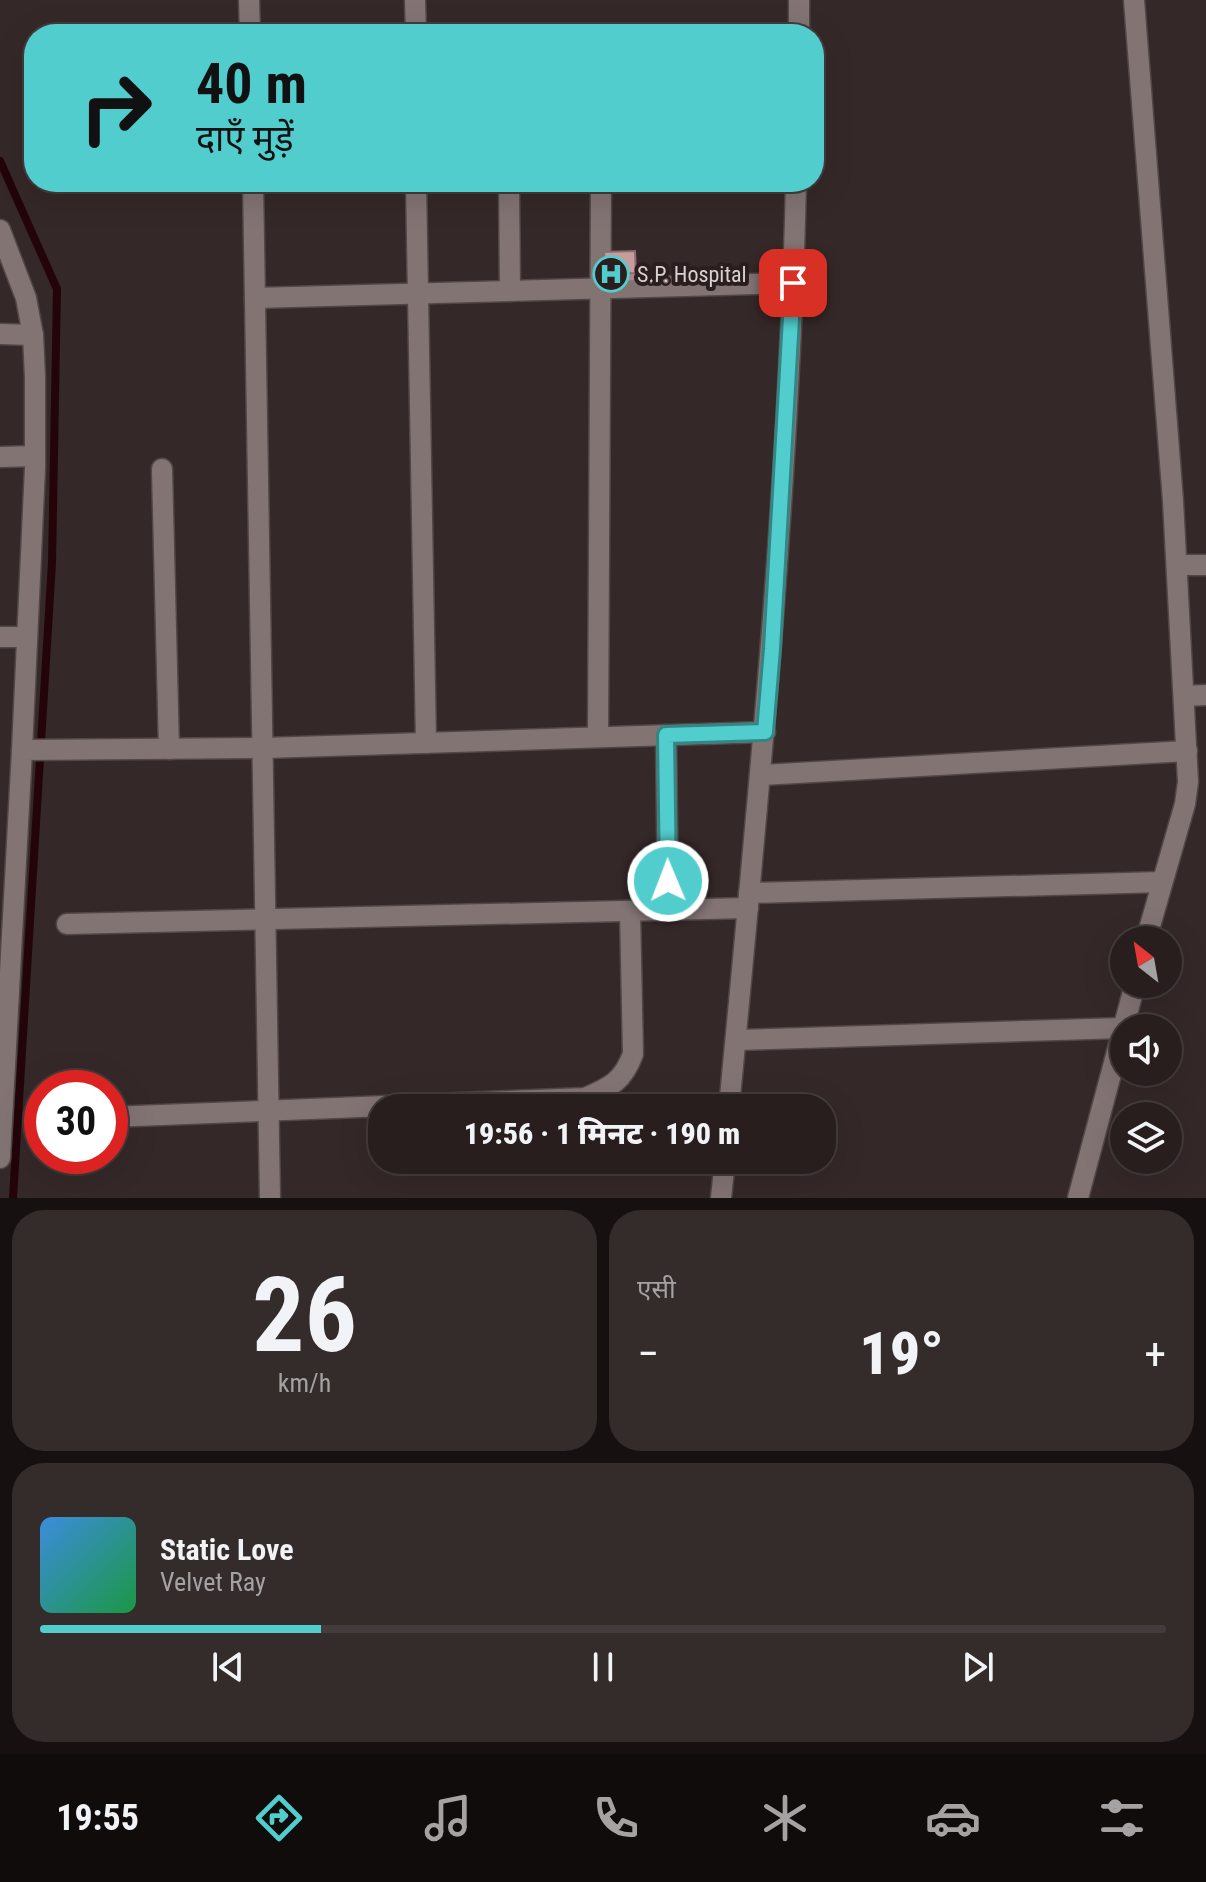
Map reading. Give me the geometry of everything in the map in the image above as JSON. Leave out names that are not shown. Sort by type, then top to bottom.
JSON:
[{"type":"street","points":[[249,0],[250,24]]},
{"type":"street","points":[[415,0],[416,24]]},
{"type":"street","points":[[799,0],[799,24]]},
{"type":"street","points":[[1134,0],[1177,565],[1188,782],[1185,804],[1150,926]]},
{"type":"street","points":[[253,192],[270,1198]]},
{"type":"street","points":[[416,192],[426,743]]},
{"type":"street","points":[[509,192],[510,291]]},
{"type":"street","points":[[598,737],[601,192]]},
{"type":"street","points":[[730,1094],[772,649],[796,192]]},
{"type":"street","points":[[0,230],[26,298],[33,335],[35,456],[27,637],[36,750],[10,793],[0,1158]]},
{"type":"street","points":[[255,298],[793,283]]},
{"type":"street","points":[[0,334],[33,335]]},
{"type":"street","points":[[0,457],[35,456]]},
{"type":"street","points":[[162,469],[169,749]]},
{"type":"street","points":[[1177,565],[1206,565]]},
{"type":"street","points":[[0,637],[27,637]]},
{"type":"street","points":[[1184,696],[1206,695]]},
{"type":"street","points":[[36,750],[264,748],[765,732]]},
{"type":"street","points":[[666,735],[668,910]]},
{"type":"street","points":[[761,775],[1187,751]]},
{"type":"street","points":[[1185,804],[1206,810]]},
{"type":"street","points":[[67,924],[668,910],[749,901],[1162,882]]},
{"type":"street","points":[[128,1116],[585,1098],[609,1088],[626,1072],[633,1054],[630,911]]},
{"type":"street","points":[[736,1040],[1110,1028]]},
{"type":"street","points":[[1078,1198],[1110,1077]]},
{"type":"street","points":[[721,1198],[724,1174]]},
{"type":"building","points":[[635,251],[636,273],[605,274],[604,252]]},
{"type":"waterway","points":[[0,161],[57,289],[52,563],[13,1198]]},
{"type":"place","name":"S.P. Hospital","points":[[611,274]]},
{"type":"route","points":[[668,881],[666,735],[765,732],[793,283]]}]
